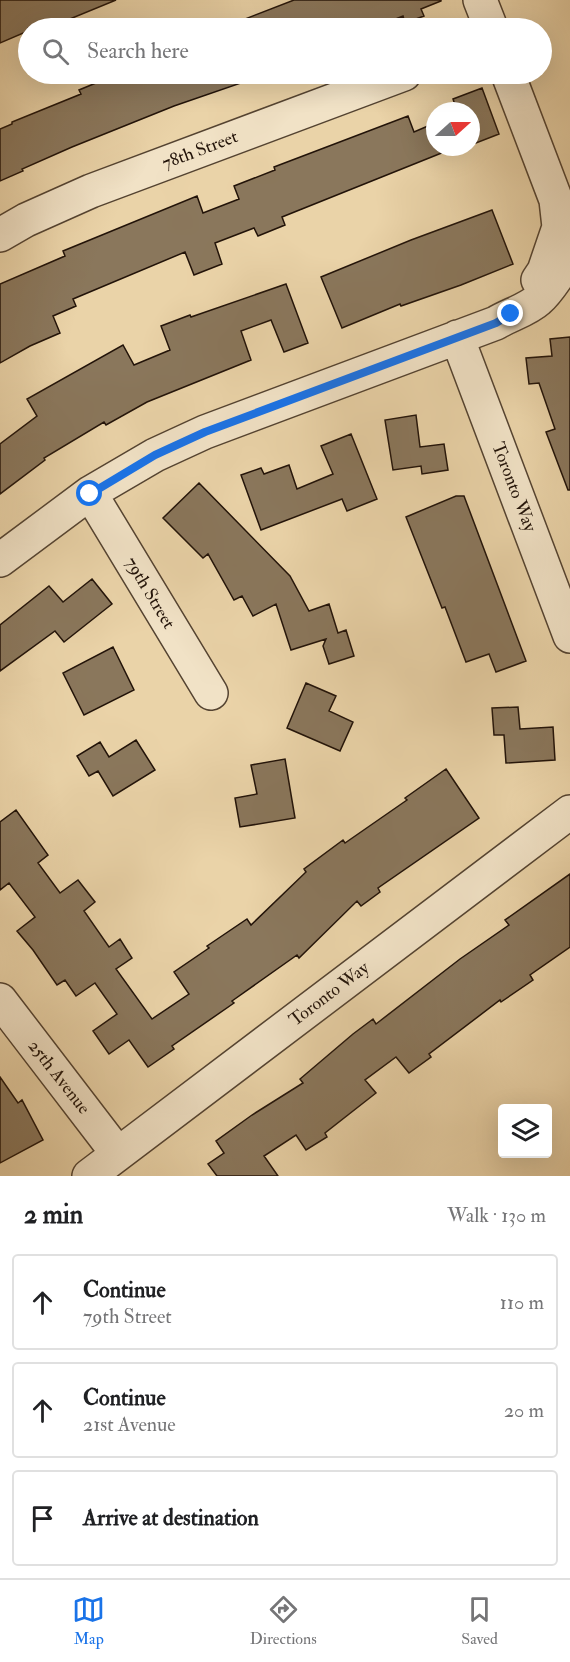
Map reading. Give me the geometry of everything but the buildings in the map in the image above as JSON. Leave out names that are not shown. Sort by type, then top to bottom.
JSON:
[{"type":"street","points":[[480,0],[487,18]]},
{"type":"street","name":"78th Street","points":[[0,235],[26,220],[92,191],[377,84]]},
{"type":"street","points":[[512,84],[556,200],[559,227],[544,271],[516,312]]},
{"type":"street","points":[[532,137],[558,170],[570,180]]},
{"type":"street","points":[[0,560],[90,494],[155,455],[205,432],[496,323],[539,299],[570,257]]},
{"type":"street","name":"Toronto Way","points":[[457,337],[570,636]]},
{"type":"street","name":"79th Street","points":[[90,494],[211,693]]},
{"type":"street","name":"Toronto Way","points":[[89,1176],[570,812]]},
{"type":"street","name":"25th Avenue","points":[[0,1000],[118,1154]]},
{"type":"route","points":[[90,494],[155,455],[205,432],[496,323],[511,314]]}]
